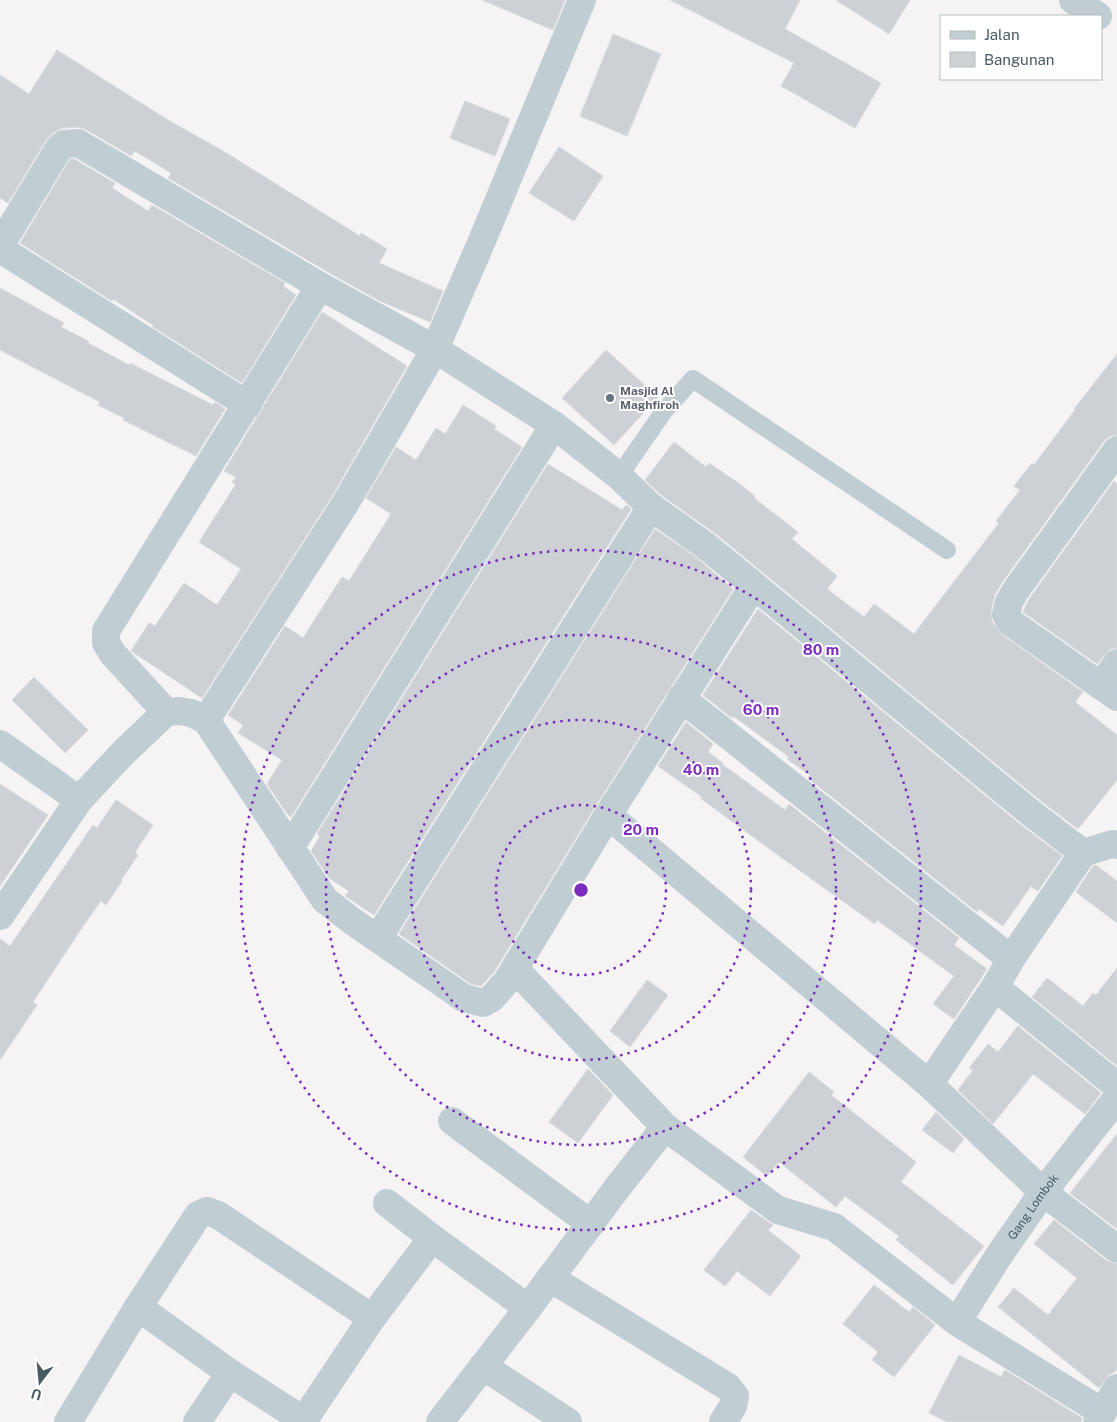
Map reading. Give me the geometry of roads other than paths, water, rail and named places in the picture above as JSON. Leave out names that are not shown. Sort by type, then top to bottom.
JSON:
[{"type":"street","points":[[206,720],[344,504],[435,349],[582,0]]},
{"type":"street","points":[[1073,0],[1096,15]]},
{"type":"street","points":[[1102,19],[1117,29]]},
{"type":"street","points":[[248,405],[0,248],[59,148],[64,144],[78,143],[320,286],[435,349],[554,425],[619,476],[651,507],[706,546],[1031,814],[1083,853]]},
{"type":"street","points":[[166,712],[113,654],[106,643],[106,631],[248,405],[320,286]]},
{"type":"street","points":[[290,848],[554,425]]},
{"type":"street","points":[[1117,450],[1016,590],[1008,602],[1006,614],[1010,622],[1109,692],[1117,664]]},
{"type":"street","points":[[378,938],[651,507]]},
{"type":"street","points":[[0,916],[80,800],[123,753],[166,712],[179,711],[191,713],[206,720],[325,900],[352,921],[464,998],[483,1003],[492,998],[507,981],[608,815],[754,585]]},
{"type":"street","points":[[681,698],[1011,959]]},
{"type":"street","points":[[0,744],[80,800]]},
{"type":"street","points":[[608,815],[929,1084],[1043,1192],[1117,1250]]},
{"type":"street","points":[[929,1084],[996,987],[1011,959],[1083,853],[1112,844],[1117,845]]},
{"type":"street","points":[[514,969],[665,1128],[778,1210],[834,1227],[958,1322],[1099,1417],[1117,1388]]},
{"type":"street","points":[[996,987],[1117,1086]]},
{"type":"street","name":"Gang Lombok","points":[[958,1322],[998,1257],[1043,1192],[1117,1098]]},
{"type":"street","points":[[452,1121],[604,1206]]},
{"type":"street","points":[[440,1422],[665,1128]]},
{"type":"street","points":[[386,1203],[528,1308]]},
{"type":"street","points":[[68,1422],[138,1307],[198,1215],[206,1211],[218,1215],[372,1318]]},
{"type":"street","points":[[138,1307],[230,1373],[305,1421],[372,1318],[432,1238]]},
{"type":"street","points":[[550,1278],[728,1387],[735,1396],[733,1406],[724,1422]]},
{"type":"street","points":[[483,1366],[568,1422]]},
{"type":"street","points":[[197,1422],[230,1373]]},
{"type":"lane","points":[[619,476],[664,412],[692,379],[947,550]]},
{"type":"place","name":"Masjid Al Maghfiroh","points":[[610,398]]}]
